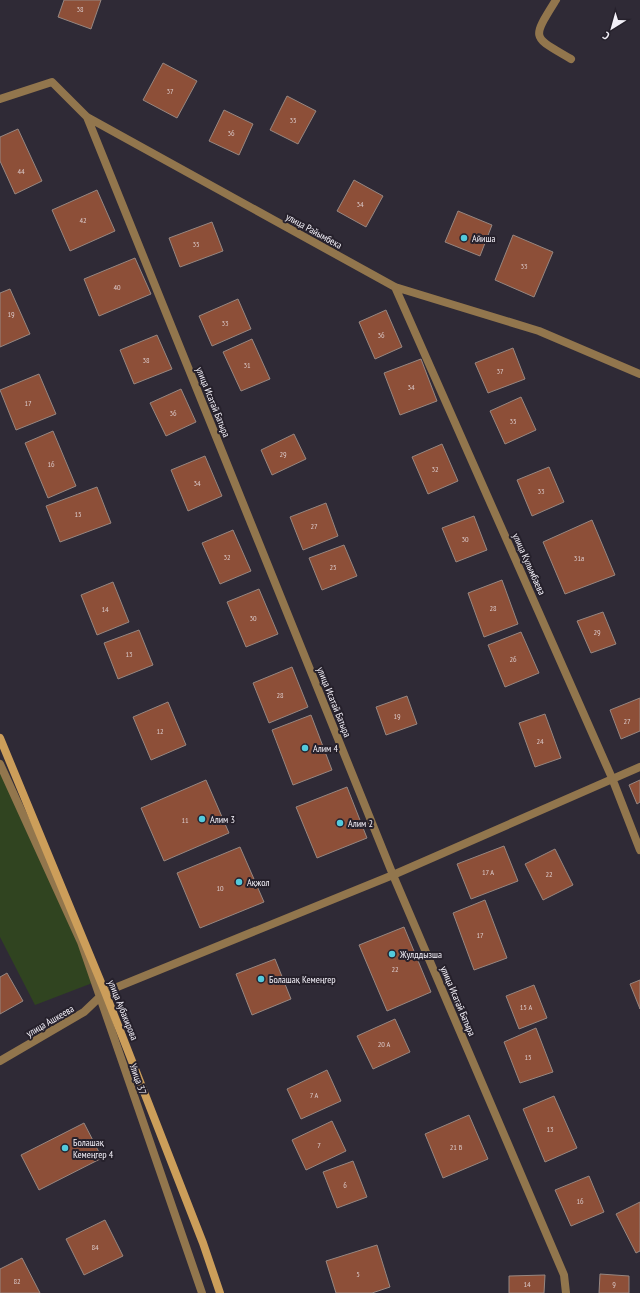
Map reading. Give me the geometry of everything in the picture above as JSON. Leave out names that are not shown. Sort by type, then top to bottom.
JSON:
[{"type":"main road","name":"улица Аубакирова","points":[[1,742],[105,992],[203,1243],[220,1293]]},
{"type":"street","points":[[556,0],[540,26],[539,38],[542,42],[571,60]]},
{"type":"street","name":"улица Райымбека","points":[[0,99],[52,82],[87,117],[395,287],[539,331],[640,374]]},
{"type":"street","name":"улица Исатай Батыра","points":[[87,117],[393,875],[564,1275],[566,1293]]},
{"type":"street","name":"улица Кулымбаева","points":[[395,287],[612,778],[640,850]]},
{"type":"street","name":"Улица 37","points":[[0,764],[81,942],[202,1293]]},
{"type":"street","points":[[105,992],[393,875],[640,767]]},
{"type":"street","name":"улица Ашкеева","points":[[0,1061],[84,1012],[105,992]]},
{"type":"green space","points":[[0,764],[95,982],[35,1005],[0,937]]},
{"type":"building","points":[[64,0],[101,0],[91,29],[58,17]]},
{"type":"building","points":[[163,63],[197,81],[177,118],[143,100]]},
{"type":"building","points":[[287,96],[316,111],[298,144],[270,130]]},
{"type":"building","points":[[224,110],[253,124],[239,155],[209,141]]},
{"type":"building","points":[[18,129],[42,181],[15,194],[0,161],[0,137]]},
{"type":"building","points":[[354,180],[383,196],[366,227],[337,211]]},
{"type":"building","points":[[97,190],[115,231],[70,251],[52,210]]},
{"type":"building","points":[[458,211],[492,225],[480,256],[445,242]]},
{"type":"building","points":[[212,222],[223,251],[180,267],[169,238]]},
{"type":"building","points":[[513,235],[553,252],[534,297],[495,280]]},
{"type":"building","points":[[135,258],[151,294],[99,316],[84,279]]},
{"type":"building","points":[[10,289],[30,334],[0,347],[0,293]]},
{"type":"building","points":[[238,299],[251,329],[212,346],[199,316]]},
{"type":"building","points":[[386,310],[402,347],[375,359],[359,322]]},
{"type":"building","points":[[157,335],[172,369],[134,384],[120,350]]},
{"type":"building","points":[[252,339],[270,379],[241,391],[223,352]]},
{"type":"building","points":[[513,348],[525,379],[488,393],[475,363]]},
{"type":"building","points":[[421,359],[437,401],[400,415],[384,373]]},
{"type":"building","points":[[39,374],[56,414],[16,430],[0,390]]},
{"type":"building","points":[[181,389],[196,422],[166,436],[150,403]]},
{"type":"building","points":[[521,397],[536,430],[505,444],[490,411]]},
{"type":"building","points":[[53,431],[76,486],[48,498],[25,443]]},
{"type":"building","points":[[294,434],[306,459],[272,475],[261,450]]},
{"type":"building","points":[[442,444],[458,481],[428,494],[412,457]]},
{"type":"building","points":[[205,456],[222,496],[188,511],[171,470]]},
{"type":"building","points":[[549,467],[564,502],[532,516],[517,480]]},
{"type":"building","points":[[97,487],[111,523],[60,542],[46,506]]},
{"type":"building","points":[[326,503],[338,536],[303,550],[290,517]]},
{"type":"building","points":[[474,516],[487,550],[456,562],[442,528]]},
{"type":"building","points":[[592,520],[615,575],[565,594],[543,542]]},
{"type":"building","points":[[233,530],[251,571],[220,584],[202,543]]},
{"type":"building","points":[[344,545],[357,576],[322,590],[309,558]]},
{"type":"building","points":[[502,580],[518,624],[484,637],[468,593]]},
{"type":"building","points":[[113,582],[129,622],[97,635],[81,595]]},
{"type":"building","points":[[259,589],[278,634],[246,647],[227,602]]},
{"type":"building","points":[[603,612],[616,644],[591,653],[577,621]]},
{"type":"building","points":[[139,630],[153,665],[118,679],[104,643]]},
{"type":"building","points":[[521,632],[539,673],[505,687],[488,645]]},
{"type":"building","points":[[292,667],[308,707],[269,723],[253,683]]},
{"type":"building","points":[[407,696],[417,724],[386,735],[376,707]]},
{"type":"building","points":[[640,698],[640,731],[621,739],[610,710]]},
{"type":"building","points":[[168,702],[186,745],[151,760],[133,717]]},
{"type":"building","points":[[545,714],[561,758],[535,767],[519,723]]},
{"type":"building","points":[[311,715],[332,770],[293,785],[272,730]]},
{"type":"building","points":[[206,780],[229,833],[164,861],[141,808]]},
{"type":"building","points":[[640,780],[640,802],[637,804],[629,785]]},
{"type":"building","points":[[347,787],[367,838],[317,858],[296,807]]},
{"type":"building","points":[[504,846],[518,881],[471,899],[457,864]]},
{"type":"building","points":[[240,847],[264,902],[200,928],[177,873]]},
{"type":"building","points":[[555,849],[573,885],[543,900],[525,864]]},
{"type":"building","points":[[485,900],[507,958],[474,970],[453,913]]},
{"type":"building","points":[[404,927],[431,992],[387,1011],[359,945]]},
{"type":"building","points":[[275,959],[291,999],[252,1015],[236,974]]},
{"type":"building","points":[[7,973],[23,1001],[0,1014],[0,977]]},
{"type":"building","points":[[640,980],[640,1009],[630,984]]},
{"type":"building","points":[[534,985],[547,1018],[519,1029],[506,996]]},
{"type":"building","points":[[395,1019],[410,1052],[373,1069],[357,1036]]},
{"type":"building","points":[[536,1028],[553,1072],[520,1083],[504,1042]]},
{"type":"building","points":[[327,1070],[341,1101],[301,1119],[287,1089]]},
{"type":"building","points":[[554,1096],[577,1148],[545,1162],[523,1109]]},
{"type":"building","points":[[469,1115],[488,1159],[443,1178],[425,1134]]},
{"type":"building","points":[[332,1121],[346,1151],[306,1170],[292,1140]]},
{"type":"building","points":[[84,1123],[102,1158],[39,1190],[21,1155]]},
{"type":"building","points":[[353,1161],[367,1197],[337,1208],[323,1172]]},
{"type":"building","points":[[589,1176],[604,1212],[571,1226],[555,1190]]},
{"type":"building","points":[[640,1202],[640,1251],[636,1253],[616,1214]]},
{"type":"building","points":[[105,1220],[123,1256],[84,1275],[66,1239]]},
{"type":"building","points":[[377,1245],[390,1287],[372,1293],[336,1293],[326,1261]]},
{"type":"building","points":[[22,1258],[40,1293],[0,1293],[0,1269]]},
{"type":"building","points":[[600,1274],[629,1276],[629,1293],[599,1293]]},
{"type":"building","points":[[545,1275],[544,1293],[509,1293],[509,1276]]},
{"type":"place","name":"Айиша","points":[[464,238]]},
{"type":"place","name":"Алим 4","points":[[305,748]]},
{"type":"place","name":"Алим 3","points":[[202,819]]},
{"type":"place","name":"Алим 2","points":[[340,823]]},
{"type":"place","name":"Ақжол","points":[[239,882]]},
{"type":"place","name":"Жулддызша","points":[[392,954]]},
{"type":"place","name":"Болашақ Кемеңгер","points":[[261,979]]},
{"type":"place","name":"Болашақ Кемеңгер 4","points":[[65,1148]]}]
